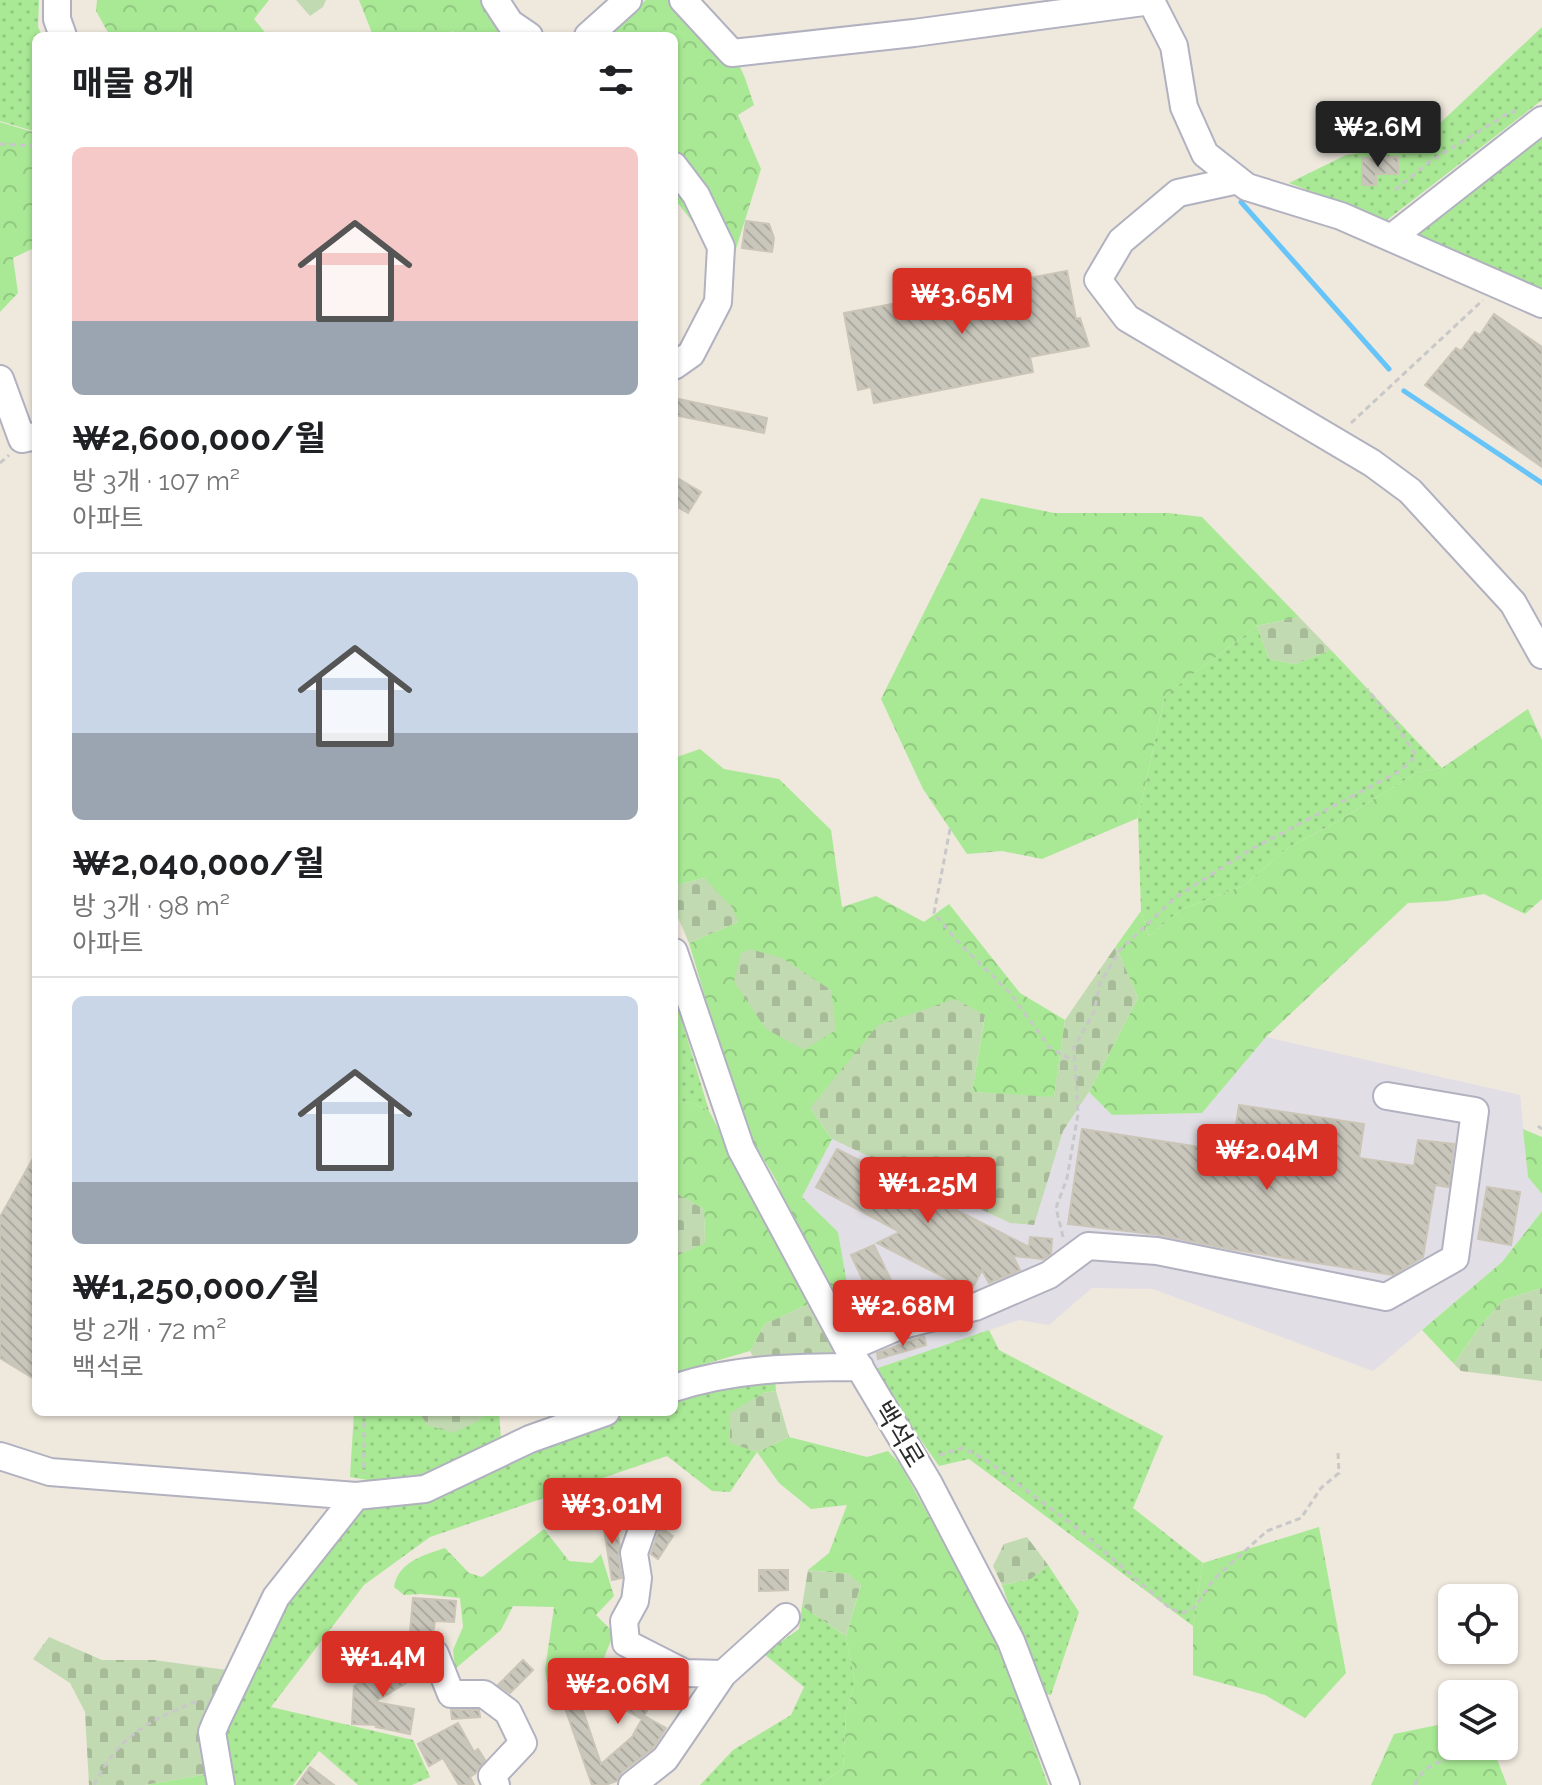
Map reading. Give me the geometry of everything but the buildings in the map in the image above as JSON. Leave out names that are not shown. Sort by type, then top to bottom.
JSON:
[{"type":"street","points":[[57,0],[57,19],[62,32]]},
{"type":"street","points":[[495,0],[510,23],[523,32]]},
{"type":"street","points":[[592,32],[628,0]]},
{"type":"street","points":[[683,0],[732,53],[914,33],[1151,1],[1174,46],[1184,107],[1205,154],[1247,187],[1341,216],[1542,304]]},
{"type":"street","points":[[1391,238],[1530,115]]},
{"type":"street","points":[[678,171],[696,195],[721,247],[718,302],[691,354],[678,363]]},
{"type":"street","points":[[1238,180],[1178,193],[1121,241],[1098,280],[1127,318],[1333,439],[1410,491],[1513,603],[1542,655]]},
{"type":"street","points":[[0,379],[29,437]]},
{"type":"street","name":"백석로","points":[[678,964],[741,1149],[1011,1641],[1066,1785]]},
{"type":"street","points":[[678,1387],[701,1379],[854,1357],[899,1326],[975,1307],[1049,1275],[1088,1246],[1157,1251],[1386,1297],[1455,1258],[1475,1111],[1387,1096]]},
{"type":"street","points":[[0,1456],[50,1472],[356,1496],[425,1489],[530,1439],[595,1416]]},
{"type":"street","points":[[221,1785],[212,1732],[217,1720],[276,1597],[356,1496]]},
{"type":"street","points":[[645,1521],[634,1553],[638,1578],[635,1601],[624,1621],[626,1643],[685,1673],[723,1674]]},
{"type":"street","points":[[632,1785],[665,1759],[723,1674],[786,1617]]},
{"type":"street","points":[[435,1654],[451,1694],[484,1694],[508,1712],[523,1743],[492,1776],[496,1785]]},
{"type":"path","points":[[1395,190],[1429,162],[1507,114],[1530,115]]},
{"type":"path","points":[[0,144],[32,146]]},
{"type":"path","points":[[1333,439],[1499,285]]},
{"type":"path","points":[[1069,1260],[1056,1208],[1067,1178],[1078,1114],[1074,1047],[1094,1012],[1100,983],[1120,950],[1176,897],[1250,850],[1398,772],[1416,756],[1394,721],[1367,689]]},
{"type":"path","points":[[950,829],[934,913],[959,943],[1010,993],[1050,1048],[1074,1061]]},
{"type":"path","points":[[356,1496],[366,1469],[364,1416]]},
{"type":"path","points":[[917,1465],[963,1448],[986,1460],[1078,1529],[1171,1609],[1183,1613],[1195,1607],[1213,1580],[1267,1531],[1301,1518],[1321,1488],[1339,1473],[1338,1452]]},
{"type":"path","points":[[94,1785],[115,1748],[162,1715],[195,1702],[217,1720]]},
{"type":"path","points":[[1415,1785],[1418,1776],[1442,1760]]},
{"type":"shaded area","points":[[1266,1037],[1520,1095],[1528,1177],[1542,1194],[1542,1211],[1502,1262],[1373,1371],[1153,1289],[1092,1288],[1049,1325],[1019,1320],[872,1370],[833,1298],[802,1197],[832,1139],[1010,1223],[1034,1225],[1063,1131],[1089,1092],[1112,1115],[1202,1113]]},
{"type":"green space","points":[[0,0],[39,0],[40,32],[32,32],[32,131],[0,121]]},
{"type":"green space","points":[[97,0],[269,0],[254,19],[265,32],[108,32],[96,11]]},
{"type":"green space","points":[[296,0],[326,0],[323,7],[310,16]]},
{"type":"green space","points":[[359,0],[487,0],[504,31],[502,32],[372,32]]},
{"type":"green space","points":[[646,0],[694,0],[715,12],[754,105],[738,115],[761,169],[735,252],[708,242],[678,203],[678,32],[609,32]]},
{"type":"green space","points":[[1542,27],[1542,100],[1387,220],[1289,183],[1346,155],[1419,143]]},
{"type":"green space","points":[[0,122],[32,132],[32,249],[13,258],[18,293],[0,312]]},
{"type":"green space","points":[[1542,133],[1542,298],[1412,236]]},
{"type":"green space","points":[[981,498],[1054,513],[1168,513],[1202,517],[1299,617],[1257,626],[1165,695],[1138,818],[1042,859],[1002,851],[967,854],[923,789],[881,699]]},
{"type":"green space","points":[[1299,617],[1331,650],[1295,664],[1269,659],[1257,626]]},
{"type":"green space","points":[[1257,626],[1269,659],[1295,664],[1331,650],[1442,768],[1418,772],[1289,847],[1243,886],[1182,909],[1149,936],[1141,911],[1138,818],[1165,695]]},
{"type":"green space","points":[[1528,709],[1542,740],[1542,899],[1525,914],[1484,894],[1447,901],[1408,903],[1266,1037],[1202,1113],[1112,1115],[1089,1092],[1138,998],[1116,946],[1141,911],[1149,936],[1182,909],[1243,886],[1289,847],[1418,772],[1442,768]]},
{"type":"green space","points":[[700,749],[724,769],[779,779],[831,830],[842,907],[876,896],[924,922],[949,904],[1020,993],[1065,1020],[1054,1098],[972,1092],[985,1016],[810,1108],[832,1139],[802,1197],[838,1232],[847,1284],[833,1298],[789,1218],[777,1182],[742,1122],[689,943],[738,922],[704,878],[678,885],[678,757]]},
{"type":"green space","points":[[704,878],[732,907],[738,922],[689,943],[678,917],[678,885]]},
{"type":"green space","points":[[1116,946],[1138,998],[1089,1092],[1063,1131],[1034,1225],[1010,1223],[832,1139],[810,1108],[878,1025],[955,999],[985,1015],[972,1092],[1054,1097],[1065,1020]]},
{"type":"green space","points":[[750,949],[782,958],[831,990],[836,1030],[804,1050],[766,1029],[734,982],[741,953]]},
{"type":"green space","points":[[678,1007],[709,1111],[693,1103],[678,1101]]},
{"type":"green space","points":[[678,1101],[693,1103],[709,1111],[811,1303],[765,1324],[750,1351],[678,1372],[678,1255],[705,1242],[704,1209],[678,1194]]},
{"type":"green space","points":[[1523,1129],[1542,1137],[1542,1194],[1528,1177]]},
{"type":"green space","points":[[678,1194],[704,1209],[705,1243],[678,1255]]},
{"type":"green space","points":[[1542,1211],[1542,1288],[1504,1300],[1481,1325],[1454,1364],[1422,1330],[1502,1262]]},
{"type":"green space","points":[[1542,1288],[1542,1381],[1461,1371],[1454,1364],[1481,1325],[1504,1300]]},
{"type":"green space","points":[[811,1303],[838,1354],[755,1360],[750,1351],[765,1324]]},
{"type":"green space","points":[[989,1330],[999,1350],[1163,1436],[1133,1508],[1203,1563],[1193,1626],[969,1459],[939,1466],[872,1370]]},
{"type":"green space","points":[[775,1380],[776,1391],[763,1393],[731,1442],[757,1452],[730,1492],[712,1491],[667,1456],[430,1537],[364,1585],[271,1707],[413,1740],[430,1777],[412,1785],[358,1785],[319,1751],[293,1785],[230,1785],[220,1729],[273,1615],[360,1502],[617,1416],[678,1416],[678,1395]]},
{"type":"green space","points":[[776,1391],[789,1437],[757,1452],[730,1443],[730,1413],[763,1393]]},
{"type":"green space","points":[[354,1416],[421,1416],[427,1425],[499,1416],[501,1439],[423,1479],[385,1483],[350,1477]]},
{"type":"green space","points":[[421,1416],[481,1416],[478,1421],[453,1433],[427,1425]]},
{"type":"green space","points":[[789,1437],[867,1457],[888,1451],[900,1464],[967,1585],[1004,1660],[1048,1785],[820,1785],[843,1768],[846,1713],[855,1681],[846,1636],[861,1585],[848,1574],[808,1570],[829,1553],[847,1505],[811,1509],[779,1483],[757,1452]]},
{"type":"green space","points":[[1319,1527],[1346,1673],[1305,1718],[1265,1695],[1193,1675],[1193,1626],[1203,1563]]},
{"type":"green space","points":[[544,1529],[569,1561],[592,1563],[601,1554],[614,1596],[596,1615],[614,1633],[589,1695],[550,1698],[545,1670],[554,1607],[513,1606],[501,1630],[455,1669],[453,1650],[463,1627],[460,1598],[404,1595],[394,1587],[396,1578],[406,1566],[445,1548],[469,1573],[482,1577]]},
{"type":"green space","points":[[1027,1537],[1048,1565],[1031,1579],[1002,1585],[993,1566],[1004,1544]]},
{"type":"green space","points":[[1048,1565],[1079,1612],[1051,1695],[1040,1693],[1002,1585],[1031,1579]]},
{"type":"green space","points":[[808,1570],[848,1574],[861,1584],[846,1636],[802,1606]]},
{"type":"green space","points":[[802,1606],[846,1636],[855,1681],[846,1713],[843,1768],[820,1785],[700,1785],[733,1750],[791,1715],[804,1687],[764,1654],[799,1629]]},
{"type":"green space","points":[[49,1637],[102,1660],[154,1660],[227,1670],[203,1719],[207,1774],[145,1785],[89,1785],[85,1712],[70,1683],[33,1659]]},
{"type":"green space","points":[[1438,1725],[1438,1760],[1497,1760],[1507,1785],[1371,1785],[1394,1734]]},
{"type":"green space","points":[[207,1774],[208,1785],[145,1785]]},
{"type":"waterway","points":[[1241,202],[1389,369]]},
{"type":"waterway","points":[[1404,391],[1542,483]]}]
